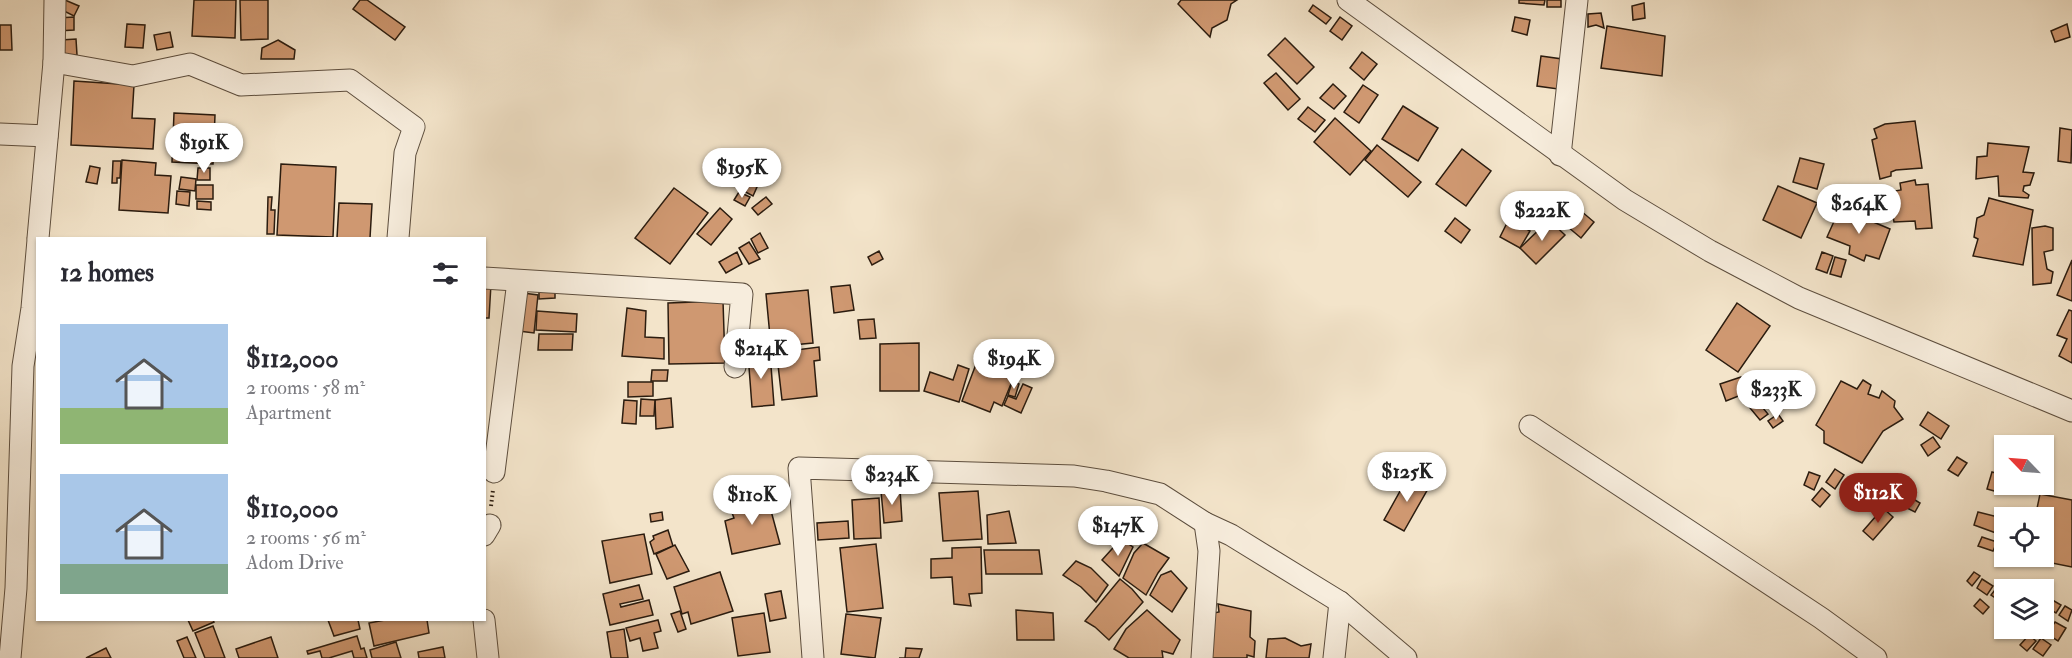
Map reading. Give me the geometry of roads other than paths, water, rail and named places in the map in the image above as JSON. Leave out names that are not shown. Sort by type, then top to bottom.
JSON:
[{"type":"street","points":[[38,237],[54,62],[55,0]]},
{"type":"street","points":[[1348,0],[1624,200],[1710,251],[1799,298],[2072,411]]},
{"type":"street","points":[[1560,155],[1577,0]]},
{"type":"street","points":[[54,62],[133,76],[190,64],[241,85],[350,80],[414,127],[405,153],[398,237]]},
{"type":"street","points":[[0,135],[47,136]]},
{"type":"street","points":[[10,658],[16,588],[22,366],[32,308],[36,263]]},
{"type":"street","points":[[486,278],[742,294],[735,367]]},
{"type":"street","points":[[494,472],[518,280]]},
{"type":"street","points":[[1530,426],[1821,618],[1876,658]]},
{"type":"street","points":[[813,658],[800,468],[1074,476],[1106,480],[1160,494],[1340,602],[1406,658]]},
{"type":"street","points":[[1202,658],[1209,551],[1205,523]]},
{"type":"street","points":[[1334,658],[1340,602]]},
{"type":"street","points":[[484,621],[488,658]]}]
